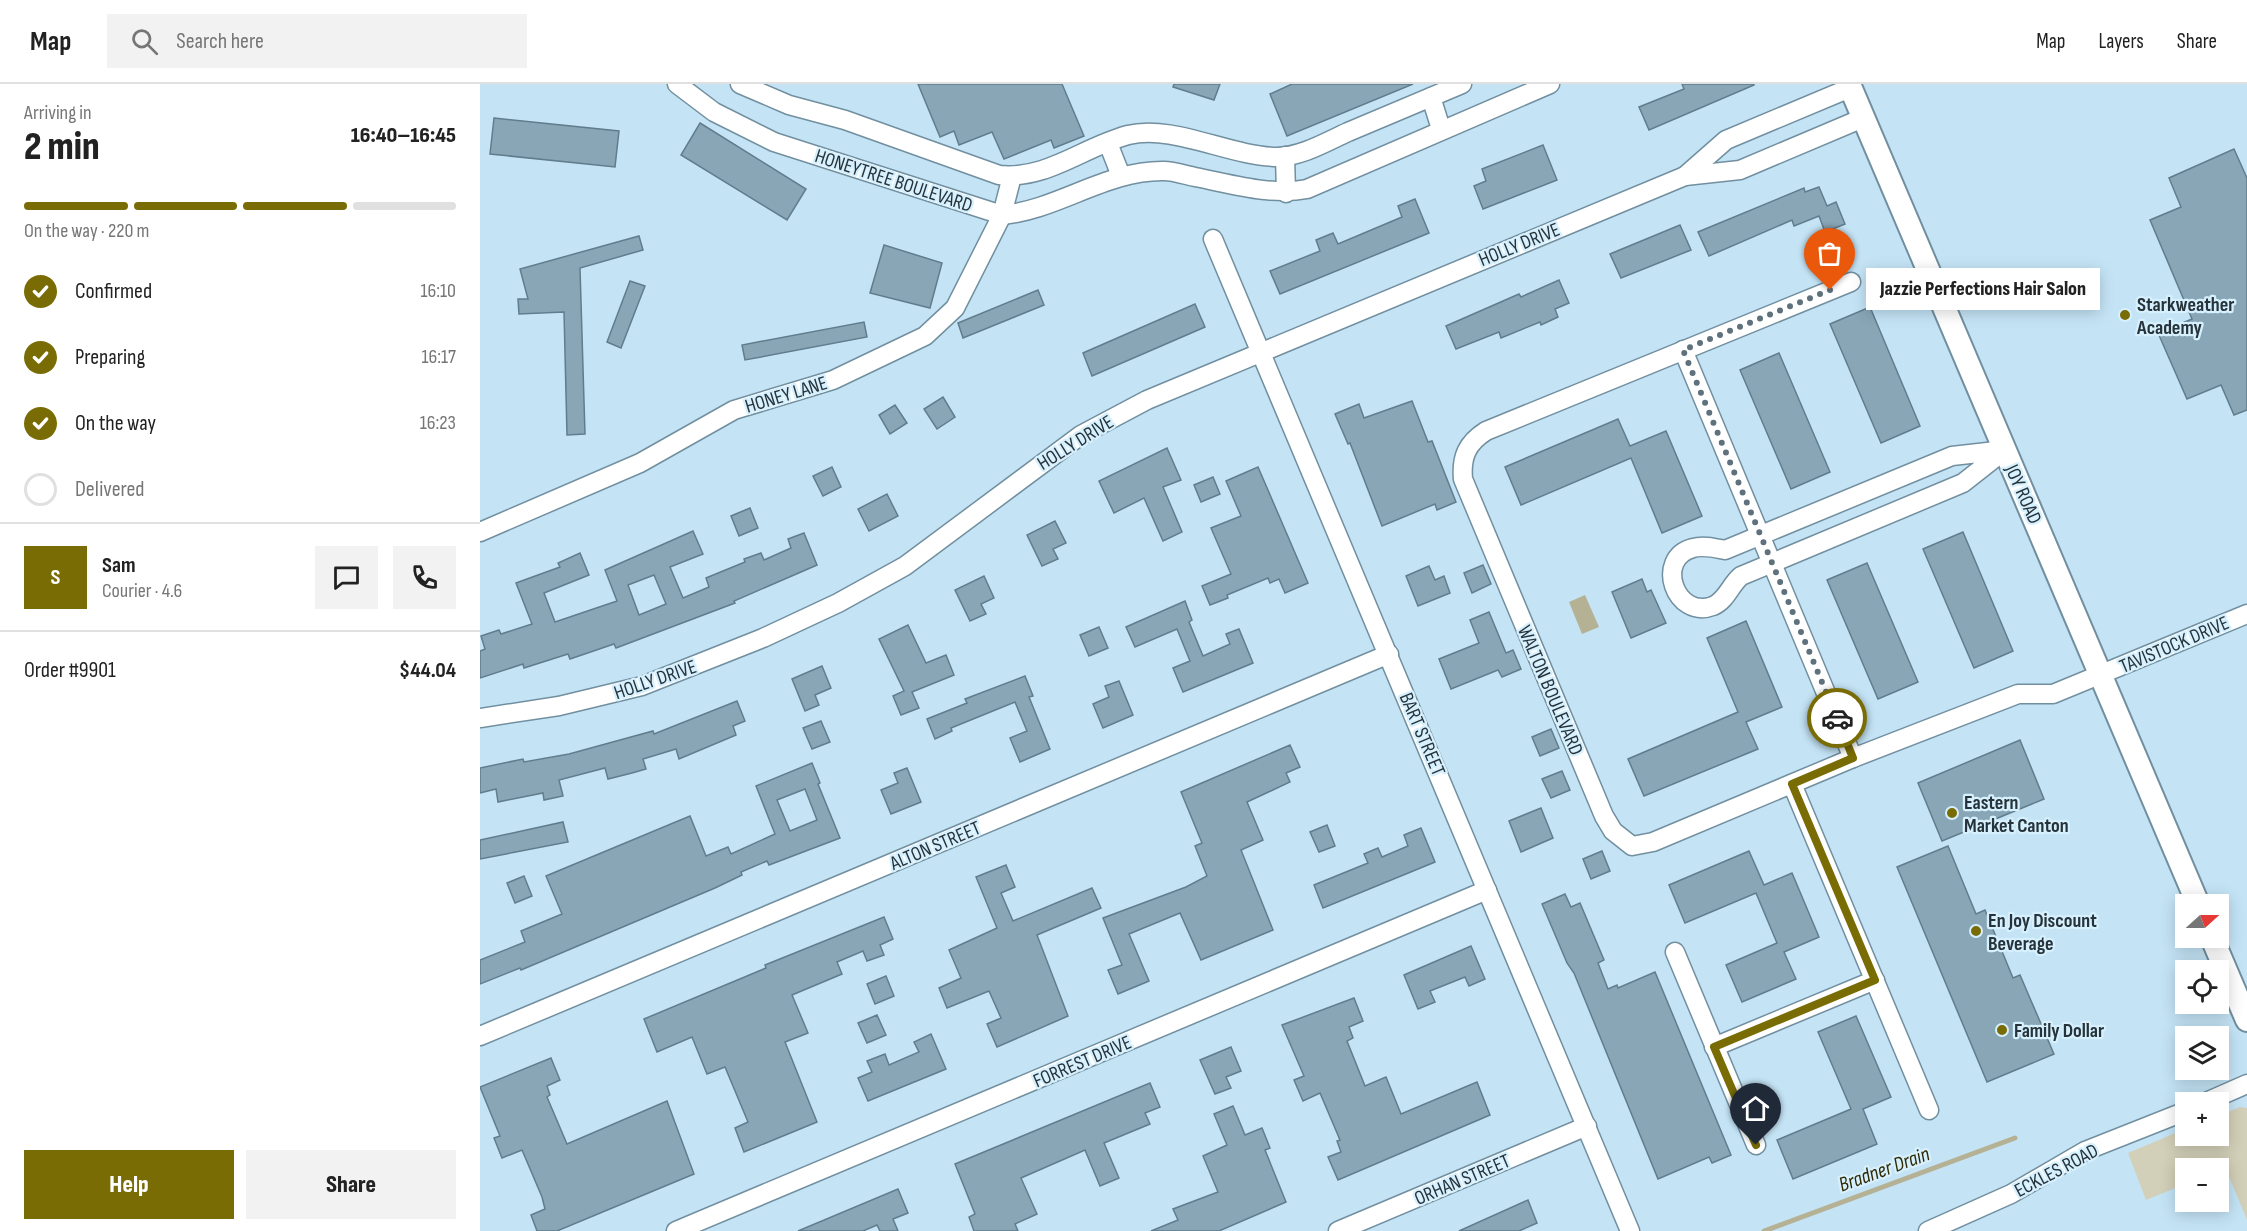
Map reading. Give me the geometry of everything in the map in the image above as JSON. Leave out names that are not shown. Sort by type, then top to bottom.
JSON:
[{"type":"street","name":"HONEYTREE BOULEVARD","points":[[677,84],[714,112],[774,142],[1002,215],[1024,213],[1121,176],[1164,171],[1286,193],[1307,189],[1441,129],[1550,84]]},
{"type":"street","name":"HONEYTREE BOULEVARD","points":[[740,84],[789,105],[845,120],[999,175],[1012,176],[1026,176],[1049,168],[1128,135],[1153,133],[1263,155],[1298,154],[1462,84]]},
{"type":"street","name":"JOY ROAD","points":[[1849,86],[2194,894]]},
{"type":"street","name":"HOLLY DRIVE","points":[[1685,176],[1726,141],[1849,86]]},
{"type":"street","points":[[1431,97],[1441,129]]},
{"type":"street","name":"HOLLY DRIVE","points":[[480,718],[559,706],[642,686],[763,638],[838,603],[914,560],[1081,435],[1147,399],[1685,176],[1740,170],[1863,118]]},
{"type":"street","points":[[1108,143],[1121,176]]},
{"type":"street","points":[[1285,156],[1286,193]]},
{"type":"street","name":"HONEY LANE","points":[[480,532],[640,462],[734,410],[833,380],[925,336],[955,308],[1002,215],[1012,176]]},
{"type":"street","name":"BART STREET","points":[[1213,238],[1630,1231]]},
{"type":"street","name":"WALTON BOULEVARD","points":[[1851,282],[1486,431],[1466,449],[1462,468],[1463,479],[1604,816],[1621,839],[1632,846],[1653,842],[1853,758],[2018,694],[2053,694],[2100,674]]},
{"type":"street","points":[[1683,350],[1853,758]]},
{"type":"street","points":[[2005,450],[1963,483],[1741,576],[1724,598],[1713,605],[1703,607],[1690,605],[1679,597],[1673,588],[1672,568],[1679,556],[1687,550],[1702,547],[1725,550],[1952,456],[2005,450]]},
{"type":"street","points":[[1871,489],[1883,517]]},
{"type":"street","name":"TAVISTOCK DRIVE","points":[[2100,674],[2247,614]]},
{"type":"street","name":"ALTON STREET","points":[[480,1036],[1389,654]]},
{"type":"street","points":[[1792,784],[1929,1110]]},
{"type":"street","name":"FORREST DRIVE","points":[[676,1231],[1487,890]]},
{"type":"street","points":[[2216,948],[2247,1020]]},
{"type":"street","points":[[1675,952],[1756,1145]]},
{"type":"street","points":[[1714,1047],[1875,980]]},
{"type":"street","points":[[2229,1092],[2247,1084]]},
{"type":"street","name":"ECKLES ROAD","points":[[1928,1231],[2011,1194],[2085,1151],[2175,1115]]},
{"type":"street","name":"ORHAN STREET","points":[[1338,1231],[1587,1126]]},
{"type":"shaded area","points":[[1585,595],[1599,627],[1582,634],[1569,602]]},
{"type":"shaded area","points":[[2240,1107],[2247,1108],[2247,1220],[2229,1177],[2229,1158],[2175,1158],[2175,1188],[2146,1200],[2128,1153],[2175,1133],[2175,1146],[2229,1146],[2229,1112]]},
{"type":"building","points":[[918,84],[1062,84],[1084,136],[1054,148],[1051,140],[1004,159],[992,132],[959,145],[954,131],[940,137]]},
{"type":"building","points":[[1174,84],[1220,84],[1214,100],[1173,87]]},
{"type":"building","points":[[1292,84],[1413,84],[1287,136],[1270,94]]},
{"type":"building","points":[[1682,84],[1754,85],[1649,130],[1639,107],[1684,89]]},
{"type":"building","points":[[494,118],[619,131],[615,167],[490,154]]},
{"type":"building","points":[[700,123],[806,189],[787,220],[681,155]]},
{"type":"building","points":[[1543,145],[1557,180],[1483,209],[1474,186],[1486,181],[1482,169]]},
{"type":"building","points":[[2234,149],[2247,178],[2247,410],[2234,415],[2221,385],[2187,399],[2158,333],[2192,319],[2150,220],[2181,207],[2169,178]]},
{"type":"building","points":[[1819,187],[1827,206],[1836,202],[1845,224],[1825,232],[1819,216],[1794,226],[1792,220],[1709,256],[1698,232],[1804,188],[1805,192]]},
{"type":"building","points":[[1415,199],[1429,233],[1280,294],[1270,271],[1320,251],[1316,240],[1333,233],[1338,244],[1402,217],[1398,206]]},
{"type":"building","points":[[1680,225],[1691,250],[1621,278],[1610,254]]},
{"type":"building","points":[[639,236],[643,250],[580,268],[585,434],[567,435],[564,312],[519,314],[518,299],[528,299],[520,269]]},
{"type":"building","points":[[884,245],[942,263],[930,308],[870,293]]},
{"type":"building","points":[[1559,280],[1569,303],[1555,309],[1558,317],[1501,338],[1499,332],[1456,349],[1446,326],[1519,294],[1521,297]]},
{"type":"building","points":[[630,281],[645,286],[621,348],[607,342]]},
{"type":"building","points":[[1038,290],[1044,305],[963,338],[958,323]]},
{"type":"building","points":[[1195,304],[1205,327],[1092,376],[1083,353]]},
{"type":"building","points":[[1870,307],[1920,426],[1881,443],[1830,324]]},
{"type":"building","points":[[864,322],[867,337],[745,360],[742,345]]},
{"type":"building","points":[[1779,353],[1830,472],[1791,489],[1740,370]]},
{"type":"building","points":[[943,397],[955,417],[937,429],[924,409]]},
{"type":"building","points":[[1412,401],[1428,442],[1432,441],[1456,502],[1437,510],[1435,504],[1382,526],[1350,443],[1348,444],[1335,414],[1359,404],[1364,418]]},
{"type":"building","points":[[895,405],[907,423],[890,434],[879,415]]},
{"type":"building","points":[[1618,419],[1630,446],[1666,431],[1702,516],[1662,533],[1631,458],[1521,505],[1505,467]]},
{"type":"building","points":[[1167,448],[1181,480],[1163,487],[1182,532],[1163,541],[1144,498],[1114,513],[1099,481]]},
{"type":"building","points":[[832,467],[841,487],[823,496],[813,476]]},
{"type":"building","points":[[1258,467],[1308,583],[1285,593],[1279,579],[1270,583],[1268,578],[1227,595],[1228,598],[1210,605],[1202,586],[1231,574],[1211,528],[1241,516],[1226,481]]},
{"type":"building","points":[[1213,477],[1220,494],[1201,502],[1194,485]]},
{"type":"building","points":[[887,494],[898,516],[869,531],[858,509]]},
{"type":"building","points":[[750,508],[758,528],[739,536],[731,516]]},
{"type":"building","points":[[1055,521],[1066,543],[1053,549],[1058,559],[1042,566],[1027,535]]},
{"type":"building","points":[[693,531],[703,554],[670,567],[683,598],[709,587],[706,578],[745,562],[744,559],[761,553],[764,560],[791,548],[788,539],[804,533],[817,565],[734,601],[735,603],[616,648],[614,644],[570,659],[568,654],[524,668],[523,664],[480,678],[480,651],[485,649],[481,636],[499,630],[501,634],[532,624],[516,583],[560,567],[558,563],[580,553],[589,575],[544,593],[555,622],[617,601],[605,570]],"holes":[[[654,575],[666,604],[639,615],[628,585]]]},
{"type":"building","points":[[1963,532],[2013,651],[1974,668],[1923,549]]},
{"type":"building","points":[[1867,563],[1918,682],[1878,699],[1827,580]]},
{"type":"building","points":[[1483,565],[1491,584],[1472,593],[1464,573]]},
{"type":"building","points":[[1429,566],[1435,580],[1444,576],[1450,593],[1418,606],[1406,576]]},
{"type":"building","points":[[984,576],[994,598],[981,604],[986,614],[970,621],[955,590]]},
{"type":"building","points":[[1642,579],[1647,592],[1651,590],[1666,623],[1631,638],[1612,592]]},
{"type":"building","points":[[1185,601],[1192,620],[1189,622],[1203,656],[1230,644],[1226,634],[1239,629],[1253,663],[1183,692],[1173,668],[1190,661],[1177,629],[1135,647],[1126,627]]},
{"type":"building","points":[[1489,612],[1506,653],[1513,650],[1521,669],[1502,677],[1498,670],[1451,689],[1439,659],[1479,643],[1470,620]]},
{"type":"building","points":[[1746,621],[1782,707],[1746,722],[1758,749],[1644,796],[1628,759],[1738,712],[1707,638]]},
{"type":"building","points":[[908,625],[926,663],[946,655],[954,675],[912,692],[919,708],[901,715],[893,696],[904,691],[879,639]]},
{"type":"building","points":[[1099,627],[1108,648],[1089,656],[1080,635]]},
{"type":"building","points":[[822,666],[831,688],[815,695],[819,705],[805,711],[792,679]]},
{"type":"building","points":[[1025,676],[1033,696],[1029,697],[1050,749],[1020,762],[1010,738],[1027,731],[1015,702],[951,728],[952,731],[935,739],[927,719],[967,703],[965,699]]},
{"type":"building","points":[[1119,681],[1133,715],[1103,728],[1093,704],[1109,697],[1105,686]]},
{"type":"building","points":[[737,701],[745,721],[733,726],[736,735],[679,759],[676,749],[643,759],[646,769],[632,773],[608,779],[605,768],[559,780],[563,796],[544,800],[543,793],[498,802],[496,789],[480,793],[480,768],[523,759],[524,762],[569,754],[653,731],[654,734]]},
{"type":"building","points":[[821,721],[830,742],[812,749],[803,728]]},
{"type":"building","points":[[1551,729],[1559,748],[1540,756],[1532,737]]},
{"type":"building","points":[[2020,740],[2044,799],[1942,841],[1918,783]]},
{"type":"building","points":[[1290,745],[1300,767],[1286,773],[1290,782],[1247,802],[1263,840],[1241,850],[1273,930],[1201,960],[1180,913],[1129,934],[1149,981],[1118,994],[1108,970],[1122,965],[1103,918],[1186,887],[1207,876],[1195,846],[1202,843],[1181,792]]},
{"type":"building","points":[[812,763],[840,838],[769,865],[767,861],[741,872],[742,875],[715,888],[521,970],[520,968],[480,984],[480,960],[525,942],[521,931],[562,914],[546,876],[690,816],[706,856],[728,847],[731,854],[775,834],[756,786]],"holes":[[[805,789],[817,820],[790,831],[777,800]]]},
{"type":"building","points":[[907,768],[921,802],[891,814],[881,790],[898,783],[894,773]]},
{"type":"building","points":[[1562,771],[1570,790],[1551,798],[1542,779]]},
{"type":"building","points":[[1541,808],[1553,838],[1521,852],[1509,821]]},
{"type":"building","points":[[563,822],[568,842],[480,859],[480,840]]},
{"type":"building","points":[[1327,825],[1335,846],[1319,852],[1310,832]]},
{"type":"building","points":[[1421,828],[1435,862],[1323,908],[1314,885],[1368,863],[1364,854],[1378,848],[1382,857],[1408,846],[1404,835]]},
{"type":"building","points":[[1948,846],[1976,914],[1985,910],[2013,978],[2020,975],[2054,1054],[1987,1082],[1897,867]]},
{"type":"building","points":[[1602,851],[1610,871],[1591,879],[1583,859]]},
{"type":"building","points":[[1749,851],[1764,885],[1792,873],[1819,937],[1784,952],[1796,979],[1742,1002],[1726,965],[1777,943],[1756,893],[1685,923],[1669,885]]},
{"type":"building","points":[[1006,865],[1015,887],[1001,893],[1013,921],[1092,888],[1101,908],[1037,935],[1068,1016],[997,1047],[987,1024],[1001,1018],[989,991],[947,1008],[939,988],[961,978],[949,950],[997,928],[976,877]]},
{"type":"building","points":[[524,876],[532,896],[515,903],[507,883]]},
{"type":"building","points":[[1565,894],[1571,907],[1580,903],[1604,960],[1598,963],[1608,989],[1617,985],[1618,988],[1655,972],[1731,1155],[1712,1163],[1709,1157],[1658,1179],[1574,973],[1567,963],[1542,904]]},
{"type":"building","points":[[884,917],[893,939],[880,945],[884,955],[867,961],[863,951],[837,962],[842,974],[792,995],[808,1033],[785,1042],[817,1122],[744,1152],[735,1128],[748,1122],[725,1067],[707,1074],[692,1037],[657,1052],[644,1019],[766,968],[765,965]]},
{"type":"building","points":[[1471,946],[1485,979],[1469,986],[1465,977],[1430,991],[1435,1002],[1418,1009],[1404,975]]},
{"type":"building","points":[[886,976],[894,996],[875,1004],[867,984]]},
{"type":"building","points":[[1354,998],[1363,1021],[1349,1027],[1353,1038],[1347,1041],[1365,1086],[1386,1077],[1401,1114],[1477,1082],[1490,1115],[1338,1180],[1328,1157],[1341,1152],[1337,1141],[1340,1140],[1320,1093],[1303,1101],[1294,1080],[1304,1076],[1282,1025]]},
{"type":"building","points":[[877,1015],[886,1035],[867,1043],[858,1023]]},
{"type":"building","points":[[1856,1016],[1891,1097],[1863,1109],[1877,1144],[1793,1179],[1777,1140],[1851,1109],[1818,1032]]},
{"type":"building","points":[[931,1034],[946,1069],[868,1101],[858,1078],[872,1072],[867,1061],[885,1054],[889,1065],[919,1052],[914,1042]]},
{"type":"building","points":[[1231,1047],[1241,1071],[1226,1077],[1231,1088],[1215,1094],[1200,1060]]},
{"type":"building","points":[[551,1058],[560,1080],[547,1086],[550,1095],[547,1097],[567,1144],[667,1101],[694,1174],[557,1231],[537,1231],[531,1215],[545,1209],[542,1197],[522,1150],[502,1158],[494,1138],[500,1136],[480,1087]]},
{"type":"building","points":[[1150,1083],[1160,1107],[1145,1113],[1150,1124],[1104,1143],[1119,1178],[1100,1186],[1085,1150],[1021,1178],[1037,1214],[1015,1224],[1018,1231],[974,1231],[969,1217],[975,1214],[955,1164]]},
{"type":"building","points":[[1233,1106],[1245,1135],[1262,1128],[1270,1148],[1265,1150],[1286,1202],[1219,1231],[1151,1231],[1178,1220],[1173,1209],[1218,1192],[1203,1156],[1227,1145],[1214,1114]]},
{"type":"building","points":[[898,1189],[908,1213],[893,1219],[898,1231],[880,1231],[877,1225],[863,1231],[798,1231]]},
{"type":"building","points":[[1528,1200],[1537,1223],[1519,1231],[1459,1231]]},
{"type":"waterway","name":"Bradner Drain","points":[[1764,1231],[2015,1138]]},
{"type":"way so far","points":[[1830,290],[1683,350],[1837,718]]},
{"type":"place","name":"Jazzie Perfections Hair Salon","points":[[1830,290]]},
{"type":"place","name":"Starkweather Academy","points":[[2125,315]]},
{"type":"place","name":"Eastern Market Canton","points":[[1952,813]]},
{"type":"place","name":"En Joy Discount Beverage","points":[[1976,931]]},
{"type":"place","name":"Family Dollar","points":[[2002,1030]]},
{"type":"route","points":[[1756,1145],[1714,1047],[1875,980],[1792,784],[1853,758],[1837,718]]}]
